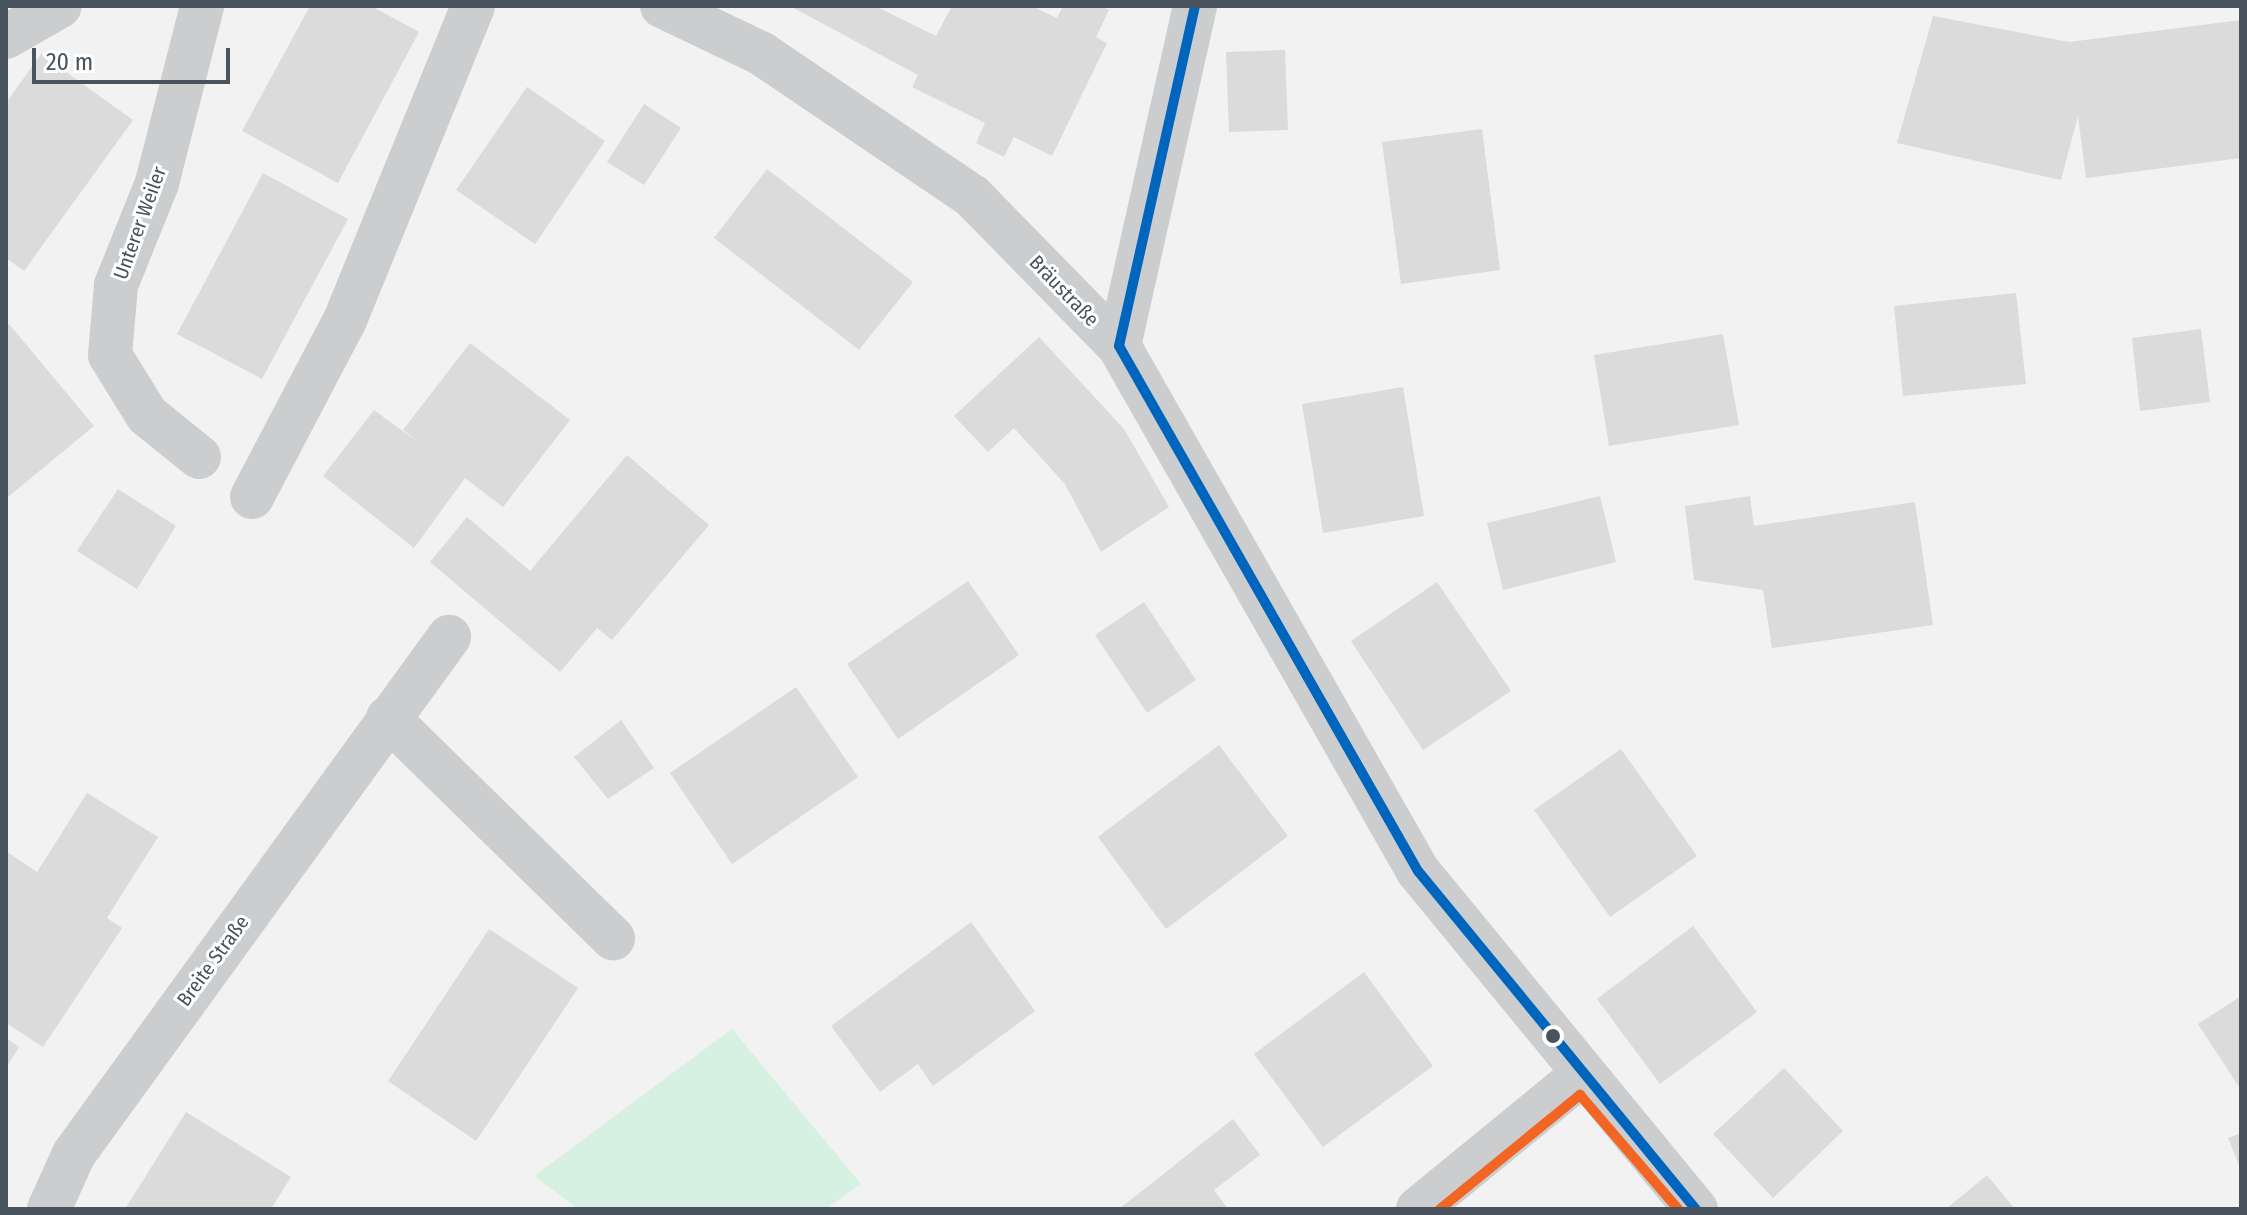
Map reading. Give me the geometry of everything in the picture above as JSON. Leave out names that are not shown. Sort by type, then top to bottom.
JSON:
[{"type":"street","points":[[6,37],[60,6]]},
{"type":"street","name":"Unterer Weiler","points":[[199,457],[147,415],[110,355],[116,285],[157,183],[202,6]]},
{"type":"street","points":[[252,497],[345,320],[473,6]]},
{"type":"street","name":"Bräustraße","points":[[662,6],[762,54],[972,196],[1119,346],[1418,871],[1582,1075],[1696,1209]]},
{"type":"street","points":[[1119,346],[1195,6]]},
{"type":"street","name":"Breite Straße","points":[[49,1209],[74,1154],[449,637]]},
{"type":"street","points":[[388,718],[613,938]]},
{"type":"street","points":[[1418,1209],[1582,1075]]},
{"type":"green space","points":[[732,1029],[861,1184],[825,1209],[578,1209],[534,1176]]},
{"type":"building","points":[[310,6],[371,6],[419,32],[338,183],[242,131]]},
{"type":"building","points":[[790,6],[875,6],[936,36],[952,6],[1032,6],[1057,18],[1063,6],[1101,6],[1109,10],[1096,37],[1107,43],[1052,156],[1014,137],[1004,157],[976,143],[985,123],[912,87],[918,75]]},
{"type":"building","points":[[1933,16],[2069,42],[2241,20],[2241,158],[2086,178],[2078,116],[2061,180],[1897,143]]},
{"type":"building","points":[[1285,50],[1288,130],[1229,132],[1226,52]]},
{"type":"building","points":[[41,54],[133,120],[24,271],[6,258],[6,103]]},
{"type":"building","points":[[527,87],[605,141],[535,244],[456,190]]},
{"type":"building","points":[[644,104],[681,128],[644,185],[607,162]]},
{"type":"building","points":[[1482,129],[1500,270],[1401,284],[1382,142]]},
{"type":"building","points":[[767,169],[913,282],[859,350],[714,238]]},
{"type":"building","points":[[263,173],[348,219],[262,379],[177,334]]},
{"type":"building","points":[[2016,293],[2026,384],[1903,396],[1894,306]]},
{"type":"building","points":[[9,324],[94,426],[8,497],[6,326]]},
{"type":"building","points":[[2201,329],[2210,402],[2140,411],[2132,338]]},
{"type":"building","points":[[1723,334],[1739,425],[1609,446],[1594,355]]},
{"type":"building","points":[[1039,337],[1124,429],[1169,507],[1101,552],[1065,484],[1014,428],[988,452],[954,416]]},
{"type":"building","points":[[470,343],[570,420],[503,507],[465,478],[414,548],[323,476],[374,410],[419,443],[403,430]]},
{"type":"building","points":[[1403,387],[1424,516],[1323,533],[1302,404]]},
{"type":"building","points":[[627,455],[709,525],[612,640],[597,628],[560,672],[430,562],[467,517],[530,571]]},
{"type":"building","points":[[118,489],[176,526],[137,589],[77,551]]},
{"type":"building","points":[[1600,496],[1616,562],[1503,590],[1487,523]]},
{"type":"building","points":[[1750,496],[1754,526],[1915,502],[1933,625],[1772,648],[1763,590],[1694,580],[1685,506]]},
{"type":"building","points":[[968,581],[1019,655],[898,739],[847,664]]},
{"type":"building","points":[[1437,582],[1511,691],[1423,750],[1351,641]]},
{"type":"building","points":[[1144,602],[1196,680],[1147,713],[1095,635]]},
{"type":"building","points":[[796,687],[858,777],[732,864],[670,773]]},
{"type":"building","points":[[621,720],[654,768],[608,799],[574,757]]},
{"type":"building","points":[[1219,745],[1288,836],[1166,929],[1098,837]]},
{"type":"building","points":[[1621,749],[1697,856],[1610,917],[1534,810]]},
{"type":"building","points":[[87,793],[158,837],[107,918],[122,928],[43,1047],[6,1023],[6,851],[37,872]]},
{"type":"building","points":[[971,922],[1035,1011],[933,1086],[918,1064],[880,1092],[831,1026]]},
{"type":"building","points":[[1693,926],[1757,1012],[1660,1084],[1597,999]]},
{"type":"building","points":[[489,929],[578,988],[476,1141],[388,1081]]},
{"type":"building","points":[[1364,972],[1433,1066],[1323,1147],[1254,1054]]},
{"type":"building","points":[[2241,996],[2241,1090],[2198,1024]]},
{"type":"building","points":[[6,1038],[19,1047],[6,1068]]},
{"type":"building","points":[[1784,1068],[1843,1131],[1773,1198],[1713,1134]]},
{"type":"building","points":[[186,1112],[291,1177],[271,1209],[125,1209]]},
{"type":"building","points":[[1233,1119],[1260,1155],[1214,1190],[1228,1209],[1119,1209]]},
{"type":"building","points":[[2241,1133],[2241,1170],[2228,1138]]},
{"type":"building","points":[[1987,1175],[2015,1209],[1946,1209]]},
{"type":"transit line","points":[[1195,6],[1119,346],[1418,871],[1696,1209]]},
{"type":"transit line","points":[[1440,1209],[1580,1095],[1678,1209]]}]
